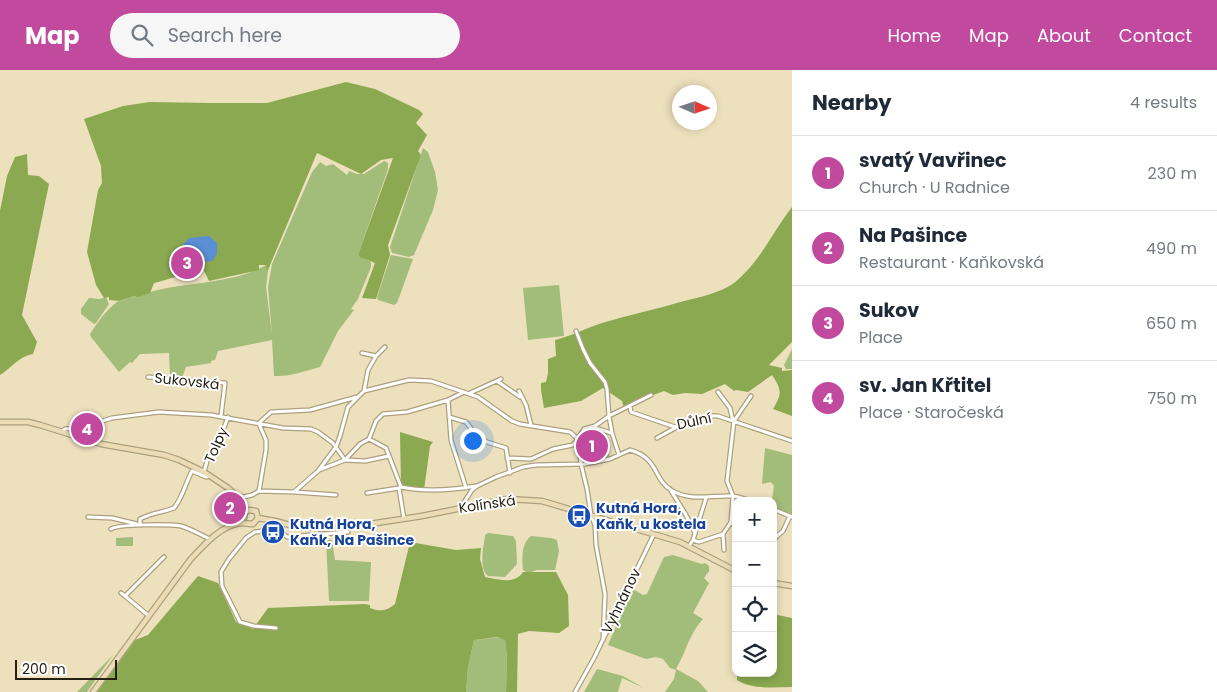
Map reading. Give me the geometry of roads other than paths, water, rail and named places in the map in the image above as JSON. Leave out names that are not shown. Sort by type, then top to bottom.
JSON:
[{"type":"street","points":[[576,331],[582,349],[605,382],[612,433],[619,455]]},
{"type":"street","points":[[364,391],[368,370],[376,356],[385,347]]},
{"type":"street","points":[[362,353],[376,356]]},
{"type":"street","name":"Sukovská","points":[[148,377],[226,382],[221,416]]},
{"type":"street","points":[[470,393],[501,378]]},
{"type":"street","points":[[294,492],[318,471],[336,447],[348,407],[357,397],[364,391],[409,380],[431,381],[470,393],[512,421],[570,432],[578,439]]},
{"type":"street","points":[[496,380],[522,398]]},
{"type":"street","points":[[452,388],[449,399],[451,440],[466,488]]},
{"type":"street","points":[[518,391],[531,425]]},
{"type":"street","points":[[318,471],[345,460],[360,444],[369,439],[376,421],[383,414],[407,412],[449,399],[464,392]]},
{"type":"street","points":[[718,392],[730,408],[734,421]]},
{"type":"street","points":[[507,458],[535,458],[553,449],[573,445],[584,429],[651,395]]},
{"type":"street","points":[[724,550],[723,534],[731,522],[733,496],[727,481],[734,421],[751,396]]},
{"type":"street","points":[[259,424],[271,412],[301,412],[357,397]]},
{"type":"street","points":[[345,401],[348,407]]},
{"type":"street","name":"Důlní","points":[[630,407],[631,412],[675,428],[710,416],[734,421],[792,441]]},
{"type":"street","points":[[60,431],[84,427],[112,418],[159,412],[221,416],[283,428],[311,429],[326,437],[345,460]]},
{"type":"street","name":"Tolpy","points":[[204,472],[209,456],[219,440],[228,417]]},
{"type":"street","points":[[449,417],[466,422],[476,435],[487,442],[506,448],[510,473]]},
{"type":"street","points":[[0,422],[28,422],[101,444],[164,455],[204,472],[239,498],[246,509],[244,518],[240,523],[211,539],[190,560],[93,692]]},
{"type":"street","points":[[259,424],[266,440],[259,491]]},
{"type":"street","points":[[662,424],[666,433]]},
{"type":"street","points":[[592,426],[612,433]]},
{"type":"street","points":[[657,438],[675,428]]},
{"type":"street","points":[[369,439],[386,448],[400,488],[404,519]]},
{"type":"street","name":"Vyhnánov","points":[[578,439],[591,515],[595,525],[596,545],[605,594],[603,640]]},
{"type":"street","points":[[461,507],[472,490],[477,486],[523,467],[597,462],[632,450],[648,460],[670,489],[695,533]]},
{"type":"street","points":[[345,460],[366,461],[389,456]]},
{"type":"street","points":[[535,458],[536,465]]},
{"type":"street","points":[[140,525],[140,520],[154,512],[174,508],[183,495],[185,483],[192,471],[206,477],[210,476]]},
{"type":"street","points":[[367,493],[400,488],[426,490],[477,486]]},
{"type":"street","points":[[670,489],[682,494],[706,498],[737,497]]},
{"type":"street","points":[[239,498],[259,491],[336,495]]},
{"type":"street","points":[[689,546],[693,540],[706,498]]},
{"type":"street","name":"Kolínská","points":[[258,518],[297,527],[336,529],[404,519],[492,501],[518,499],[542,501],[689,546],[732,570]]},
{"type":"street","points":[[240,523],[255,523],[258,518],[256,511],[246,509]]},
{"type":"street","points":[[777,511],[791,516],[784,531],[777,536]]},
{"type":"street","points":[[88,517],[112,518],[140,525]]},
{"type":"street","points":[[244,518],[251,530],[255,532]]},
{"type":"street","points":[[276,628],[254,626],[240,622],[222,586],[221,572],[242,541],[255,532],[278,529],[282,523]]},
{"type":"street","points":[[111,529],[140,525],[181,526],[211,539]]},
{"type":"street","points":[[278,529],[287,537],[348,532]]},
{"type":"street","name":"Vyhnánov","points":[[603,640],[654,534]]},
{"type":"street","points":[[693,540],[699,542],[723,534]]},
{"type":"street","points":[[125,596],[164,557]]},
{"type":"street","points":[[777,584],[792,586]]},
{"type":"street","points":[[121,593],[148,618]]},
{"type":"street","points":[[575,692],[603,640]]},
{"type":"water","points":[[209,236],[217,243],[217,254],[212,261],[190,263],[183,255],[182,246],[189,238]]},
{"type":"place","name":"Sukov","points":[[187,263]]},
{"type":"place","name":"sv. Jan Křtitel","points":[[87,429]]},
{"type":"place","name":"svatý Vavřinec","points":[[592,446]]},
{"type":"place","name":"Na Pašince","points":[[230,508]]},
{"type":"place","name":"Kutná Hora, Kaňk, u kostela","points":[[579,516]]},
{"type":"place","name":"Kutná Hora, Kaňk, Na Pašince","points":[[273,532]]}]
